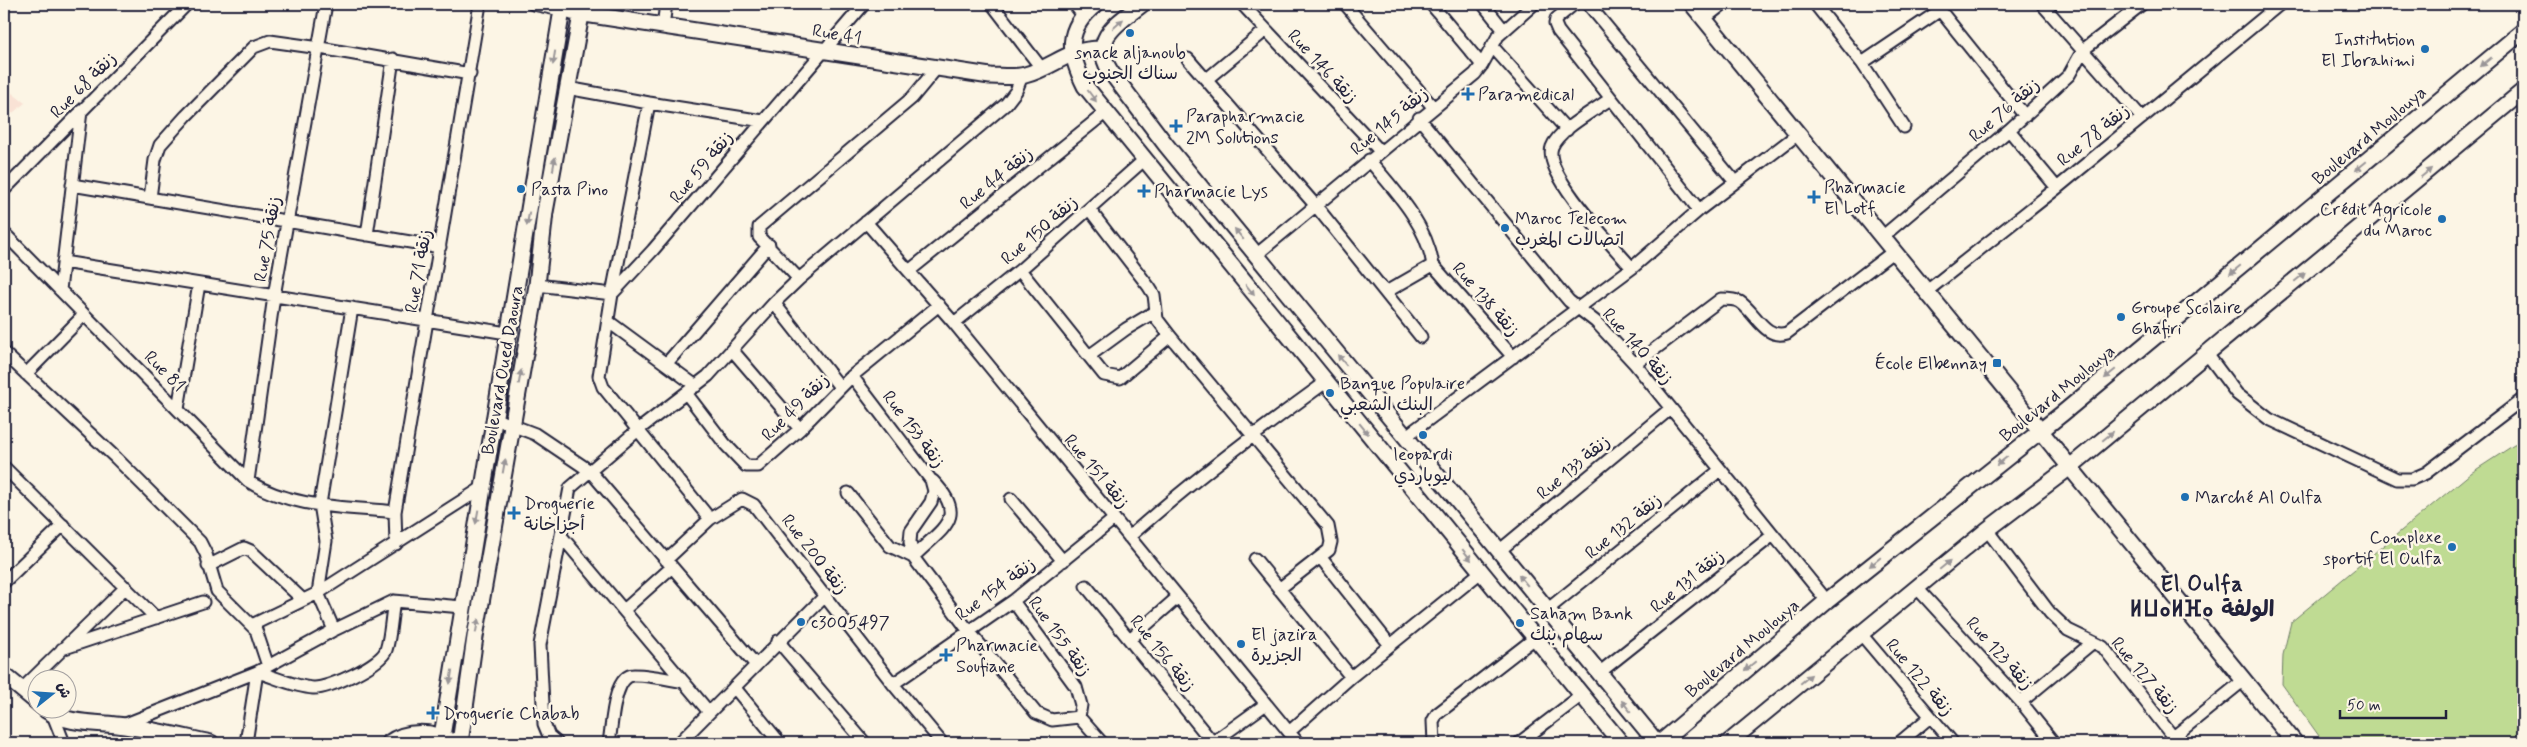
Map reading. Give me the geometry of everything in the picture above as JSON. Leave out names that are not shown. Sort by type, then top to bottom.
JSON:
[{"type":"street","name":"Rue 68 زنقة","points":[[4,190],[187,4]]},
{"type":"street","name":"Rue 75 زنقة","points":[[248,481],[274,296],[320,48],[326,4]]},
{"type":"street","name":"Rue 71 زنقة","points":[[396,544],[395,512],[470,74],[480,4]]},
{"type":"street","points":[[533,4],[562,7]]},
{"type":"street","points":[[662,26],[666,4]]},
{"type":"street","name":"Rue 59 زنقة","points":[[612,294],[654,250],[763,121],[826,51],[864,4]]},
{"type":"street","points":[[992,4],[1042,69]]},
{"type":"street","points":[[1096,4],[1079,9],[1072,37],[1072,52],[1076,68],[1085,86],[1620,743]]},
{"type":"street","points":[[1142,4],[1114,26],[1102,49],[1104,61],[1116,79],[1166,145],[1658,743]]},
{"type":"street","name":"Rue 146 زنقة","points":[[1242,4],[1380,151]]},
{"type":"street","points":[[1345,4],[1433,107]]},
{"type":"street","points":[[1431,4],[1482,65]]},
{"type":"street","points":[[1484,4],[1503,29]]},
{"type":"street","name":"Rue 145 زنقة","points":[[1256,255],[1419,118],[1475,74],[1503,29],[1534,4]]},
{"type":"street","points":[[1574,4],[1556,19],[1554,24],[1610,99],[1699,210]]},
{"type":"street","points":[[1588,4],[1735,182]]},
{"type":"street","points":[[1692,4],[2244,680],[2290,742]]},
{"type":"street","points":[[1704,19],[1723,4]]},
{"type":"street","points":[[1815,4],[1862,63],[1904,127]]},
{"type":"street","points":[[2042,4],[2142,118]]},
{"type":"street","name":"Rue 76 زنقة","points":[[1882,237],[2025,116],[2069,74],[2083,50],[2142,4]]},
{"type":"street","name":"Rue 78 زنقة","points":[[1926,291],[2057,188],[2280,4]]},
{"type":"street","name":"Rue 41","points":[[562,7],[582,8],[662,26],[990,76],[1022,76],[1042,69],[1072,52],[1102,49]]},
{"type":"street","name":"Boulevard Oued Daoura","points":[[449,740],[462,607],[562,7]]},
{"type":"street","name":"Boulevard Oued Daoura","points":[[460,743],[475,637],[537,285],[545,212],[582,8]]},
{"type":"street","points":[[1862,63],[1937,8],[2025,116]]},
{"type":"street","points":[[1207,80],[1266,30]]},
{"type":"street","name":"Boulevard Moulouya","points":[[1658,743],[1827,601],[2041,431],[2523,31]]},
{"type":"street","points":[[150,198],[155,160],[160,145],[241,58],[254,47],[270,42],[320,48],[393,59],[470,74]]},
{"type":"street","points":[[1492,46],[1567,130]]},
{"type":"street","points":[[367,235],[393,59]]},
{"type":"street","points":[[1188,59],[1316,206],[1421,337]]},
{"type":"street","points":[[799,279],[759,237],[759,227],[912,98],[936,69]]},
{"type":"street","points":[[557,743],[549,736],[544,724],[540,645],[570,488],[638,430],[718,367],[774,303],[799,279],[1006,104],[1016,91],[1022,76]]},
{"type":"street","points":[[568,88],[763,121]]},
{"type":"street","points":[[1728,743],[1987,530],[2070,467],[2523,92]]},
{"type":"street","points":[[1610,99],[1567,130],[1552,146],[1551,158],[1561,183],[1632,268]]},
{"type":"street","points":[[624,610],[710,519],[600,382],[600,367],[609,322],[612,294],[649,103]]},
{"type":"street","points":[[60,290],[81,111]]},
{"type":"street","name":"Rue 44 زنقة","points":[[909,271],[1106,113]]},
{"type":"street","name":"Rue 140 زنقة","points":[[1419,118],[1558,288],[1578,308],[1596,322],[1635,364],[1827,601]]},
{"type":"street","points":[[2009,130],[2057,188]]},
{"type":"street","points":[[1405,437],[1632,268],[1699,210],[1798,134]]},
{"type":"street","name":"Rue 150 زنقة","points":[[954,323],[1020,270],[1144,160]]},
{"type":"street","points":[[1370,160],[1408,208],[1425,234],[1433,265],[1386,292]]},
{"type":"street","points":[[72,185],[440,247]]},
{"type":"street","points":[[1089,209],[1154,295],[1157,319],[1328,526],[1331,542],[1329,550],[1279,589]]},
{"type":"street","name":"Rue 151 زنقة","points":[[866,222],[954,323],[1298,743]]},
{"type":"street","name":"Rue 81","points":[[4,233],[248,481],[262,490],[281,497],[320,504],[395,512]]},
{"type":"street","points":[[667,363],[769,246]]},
{"type":"street","points":[[1635,364],[1721,299],[1739,302],[1771,332],[1779,335],[1787,333],[1894,251]]},
{"type":"street","points":[[63,262],[507,333]]},
{"type":"street","name":"Rue 138 زنقة","points":[[1433,265],[1513,357]]},
{"type":"street","points":[[1020,270],[1104,375],[1120,378],[1170,336]]},
{"type":"street","points":[[178,409],[199,284]]},
{"type":"street","points":[[537,285],[612,294]]},
{"type":"street","points":[[774,303],[840,387]]},
{"type":"street","name":"Rue 49 زنقة","points":[[691,389],[725,444],[746,466],[758,466],[800,429],[852,376],[939,305]]},
{"type":"street","points":[[334,630],[318,593],[326,541],[320,504],[352,308]]},
{"type":"street","points":[[1089,356],[1126,329],[1156,312]]},
{"type":"street","points":[[26,374],[84,315]]},
{"type":"street","points":[[609,322],[667,363],[691,389]]},
{"type":"street","points":[[733,350],[800,429]]},
{"type":"street","points":[[4,353],[116,458],[200,542],[206,554],[208,566],[217,591],[252,625],[259,637],[268,666]]},
{"type":"street","points":[[2207,354],[2238,394],[2269,419],[2397,479],[2412,480],[2426,473],[2523,399]]},
{"type":"street","name":"Rue 153 زنقة","points":[[852,376],[931,480],[934,491],[931,502],[911,531],[910,542],[913,557]]},
{"type":"street","points":[[1129,537],[1163,507],[1253,435],[1326,382]]},
{"type":"street","name":"Rue 133 زنقة","points":[[1499,551],[1670,409]]},
{"type":"street","points":[[493,418],[541,438],[590,471],[756,665]]},
{"type":"street","points":[[4,466],[156,618]]},
{"type":"street","name":"Rue 132 زنقة","points":[[1547,610],[1720,470]]},
{"type":"street","points":[[913,557],[948,522],[952,512],[948,496],[931,480]]},
{"type":"street","points":[[252,625],[318,593],[482,488]]},
{"type":"street","points":[[848,493],[890,546],[913,557],[968,630],[1036,713],[1052,720],[1079,717],[1102,743]]},
{"type":"street","name":"Rue 200 زنقة","points":[[710,519],[742,499],[754,505],[826,595],[893,684],[942,743]]},
{"type":"street","points":[[1011,499],[1063,561]]},
{"type":"street","name":"Rue 154 زنقة","points":[[893,684],[968,630],[1013,601],[1114,520]]},
{"type":"street","points":[[4,582],[63,525]]},
{"type":"street","name":"Rue 127 زنقة","points":[[1987,530],[2050,613],[2068,630],[2092,644],[2103,647],[2170,740]]},
{"type":"street","name":"Rue 131 زنقة","points":[[1599,673],[1773,535]]},
{"type":"street","points":[[562,537],[709,712]]},
{"type":"street","points":[[208,566],[244,548],[251,551],[303,600]]},
{"type":"street","points":[[1320,558],[1390,645]]},
{"type":"street","points":[[1255,559],[1350,677]]},
{"type":"street","points":[[1289,732],[1350,677],[1481,572]]},
{"type":"street","name":"Rue 156 زنقة","points":[[1086,586],[1212,743]]},
{"type":"street","points":[[21,690],[126,587]]},
{"type":"street","name":"Rue 123 زنقة","points":[[1917,588],[2022,702],[2054,743]]},
{"type":"street","points":[[679,743],[778,641],[826,595]]},
{"type":"street","points":[[1130,639],[1178,596]]},
{"type":"street","points":[[257,672],[313,688],[328,686],[371,666],[381,660],[386,651],[394,601]]},
{"type":"street","points":[[123,726],[257,672],[334,630],[394,601],[462,607]]},
{"type":"street","name":"Rue 155 زنقة","points":[[1013,601],[1076,687],[1081,705],[1079,717]]},
{"type":"street","points":[[62,649],[203,602]]},
{"type":"street","name":"Rue 122 زنقة","points":[[1861,634],[1953,743]]},
{"type":"street","points":[[1434,743],[1433,722],[1437,714],[1535,638]]},
{"type":"street","points":[[778,641],[864,743]]},
{"type":"street","points":[[2022,702],[2092,644]]},
{"type":"street","points":[[246,743],[257,672]]},
{"type":"street","points":[[4,675],[28,695]]},
{"type":"street","points":[[609,743],[618,689],[623,679],[632,675],[684,682]]},
{"type":"street","points":[[2170,740],[2244,680]]},
{"type":"street","points":[[734,687],[780,743]]},
{"type":"street","points":[[1519,743],[1582,696]]},
{"type":"street","points":[[1212,743],[1266,704]]},
{"type":"street","points":[[1899,743],[1930,717]]},
{"type":"street","points":[[78,719],[123,726],[178,739],[211,743]]},
{"type":"street","points":[[54,720],[64,743]]},
{"type":"street","points":[[389,743],[395,739],[418,732],[449,740]]},
{"type":"shaded area","points":[[4,87],[25,103],[4,120]]},
{"type":"green space","name":"Complexe sportif El Oulfa","points":[[2523,443],[2523,743],[2324,743],[2282,684],[2283,655],[2291,622],[2471,473],[2514,445]]},
{"type":"place","name":"snack aljanoub سناك الجنوب","points":[[1130,33]]},
{"type":"place","name":"Institution El Ibrahimi","points":[[2425,49]]},
{"type":"place","name":"Paramedical","points":[[1468,94]]},
{"type":"place","name":"Parapharmacie 2M Solutions","points":[[1176,126]]},
{"type":"place","name":"Pasta Pino","points":[[521,189]]},
{"type":"place","name":"Pharmacie Lys","points":[[1144,191]]},
{"type":"place","name":"Pharmacie El Lotf","points":[[1814,197]]},
{"type":"place","name":"Crédit Agricole du Maroc","points":[[2442,219]]},
{"type":"place","name":"Maroc Telecom اتصالات المغرب","points":[[1505,228]]},
{"type":"place","name":"Groupe Scolaire Ghafiri","points":[[2121,317]]},
{"type":"place","name":"École Elbennay","points":[[1997,363]]},
{"type":"place","name":"Banque Populaire البنك الشعبي","points":[[1330,393]]},
{"type":"place","name":"leopardi ليوباردي","points":[[1423,435]]},
{"type":"place","name":"Marché Al Oulfa","points":[[2185,497]]},
{"type":"place","name":"Droguerie أجزاخانة","points":[[514,513]]},
{"type":"place","name":"Complexe sportif El Oulfa","points":[[2452,547]]},
{"type":"place","name":"c3005497","points":[[801,622]]},
{"type":"place","name":"Saham Bank سهام بنك","points":[[1520,623]]},
{"type":"place","name":"El jazira الجزيرة","points":[[1241,644]]},
{"type":"place","name":"Pharmacie Soufiane","points":[[946,655]]},
{"type":"place","name":"Droguerie Chabab","points":[[433,713]]},
{"type":"district","name":"El Oulfa ⵍⵡⴰⵍⴼⴰ الولفة","points":[[2202,596]]}]
